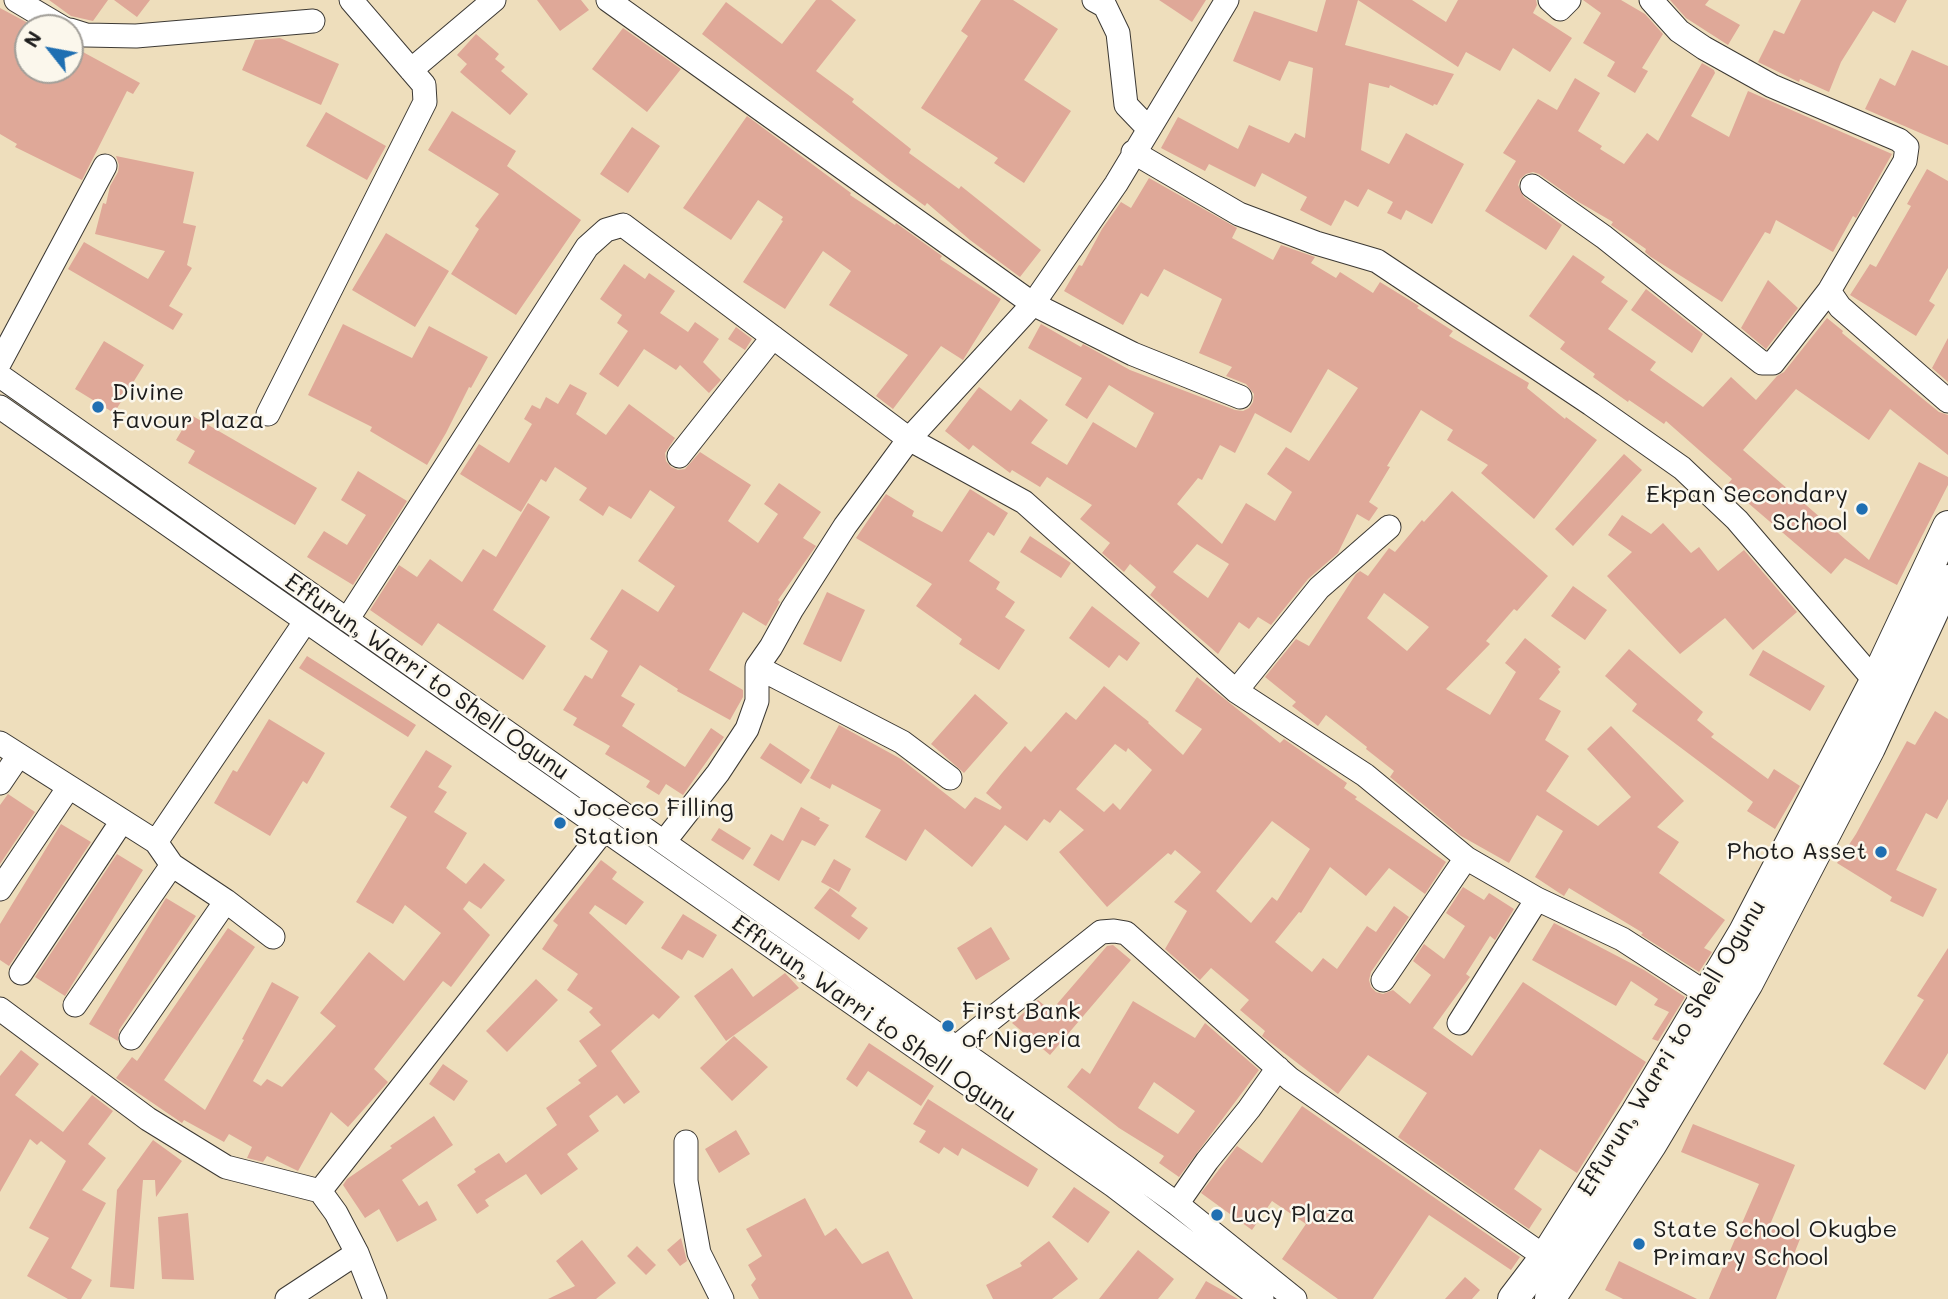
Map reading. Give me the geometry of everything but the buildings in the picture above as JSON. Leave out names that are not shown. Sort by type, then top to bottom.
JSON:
[{"type":"main road","name":"Effurun, Warri to Shell Ogunu","points":[[1513,1299],[1545,1257],[1756,910],[1875,681],[1948,526]]},
{"type":"main road","name":"Effurun, Warri to Shell Ogunu","points":[[1550,1299],[1651,1145],[1748,983],[1870,748],[1948,580]]},
{"type":"street","points":[[16,0],[40,14]]},
{"type":"street","points":[[268,414],[425,102],[424,85],[351,0]]},
{"type":"street","points":[[411,70],[494,0]]},
{"type":"street","points":[[608,0],[1033,304],[1133,354],[1240,397]]},
{"type":"street","points":[[1094,0],[1105,6],[1118,33],[1126,105],[1148,128]]},
{"type":"street","points":[[664,842],[718,773],[747,729],[757,701],[757,667],[845,526],[908,439],[1033,304],[1116,184],[1227,0]]},
{"type":"street","points":[[1550,0],[1560,9],[1569,0]]},
{"type":"street","points":[[1532,186],[1604,237],[1762,363],[1773,363],[1829,291],[1905,161],[1907,147],[1899,140],[1772,86],[1703,48],[1679,31],[1651,0]]},
{"type":"street","points":[[84,34],[136,36],[313,21]]},
{"type":"street","points":[[1133,152],[1239,214],[1317,243],[1377,261],[1682,468],[1737,520],[1875,681]]},
{"type":"street","points":[[0,362],[106,166]]},
{"type":"street","points":[[347,620],[587,247],[606,230],[623,225],[908,439],[1024,502],[1236,691],[1365,775],[1466,858],[1537,899],[1622,939],[1707,994]]},
{"type":"street","points":[[1829,291],[1840,307],[1948,401]]},
{"type":"street","points":[[679,456],[773,337]]},
{"type":"street","name":"Effurun, Warri to Shell Ogunu","points":[[0,376],[1177,1204],[1296,1299]]},
{"type":"street","name":"Effurun, Warri to Shell Ogunu","points":[[0,407],[1114,1186],[1262,1299]]},
{"type":"street","points":[[1236,691],[1320,588],[1389,527]]},
{"type":"street","points":[[156,842],[305,622]]},
{"type":"street","points":[[757,667],[902,742],[950,778]]},
{"type":"street","points":[[0,783],[10,749],[156,842],[172,865],[273,937]]},
{"type":"street","points":[[0,889],[69,787]]},
{"type":"street","points":[[21,973],[122,821]]},
{"type":"street","points":[[320,1191],[603,831]]},
{"type":"street","points":[[1383,980],[1466,858]]},
{"type":"street","points":[[75,1005],[172,865]]},
{"type":"street","points":[[1459,1023],[1537,899]]},
{"type":"street","points":[[131,1038],[226,901]]},
{"type":"street","points":[[955,1048],[1101,932],[1114,930],[1126,933],[1290,1079],[1545,1257]]},
{"type":"street","points":[[0,1009],[148,1119],[226,1167],[320,1191],[336,1213],[357,1253],[376,1299]]},
{"type":"street","points":[[1177,1204],[1278,1068]]},
{"type":"street","points":[[686,1142],[686,1181],[699,1253],[722,1299]]},
{"type":"street","points":[[287,1299],[357,1253]]},
{"type":"place","name":"Divine Favour Plaza","points":[[98,407]]},
{"type":"place","name":"Ekpan Secondary School","points":[[1862,509]]},
{"type":"place","name":"Joceco Filling Station","points":[[560,823]]},
{"type":"place","name":"Photo Asset","points":[[1881,852]]},
{"type":"place","name":"First Bank of Nigeria","points":[[948,1026]]},
{"type":"place","name":"Lucy Plaza","points":[[1217,1215]]},
{"type":"place","name":"State School Okugbe Primary School","points":[[1639,1244]]}]
